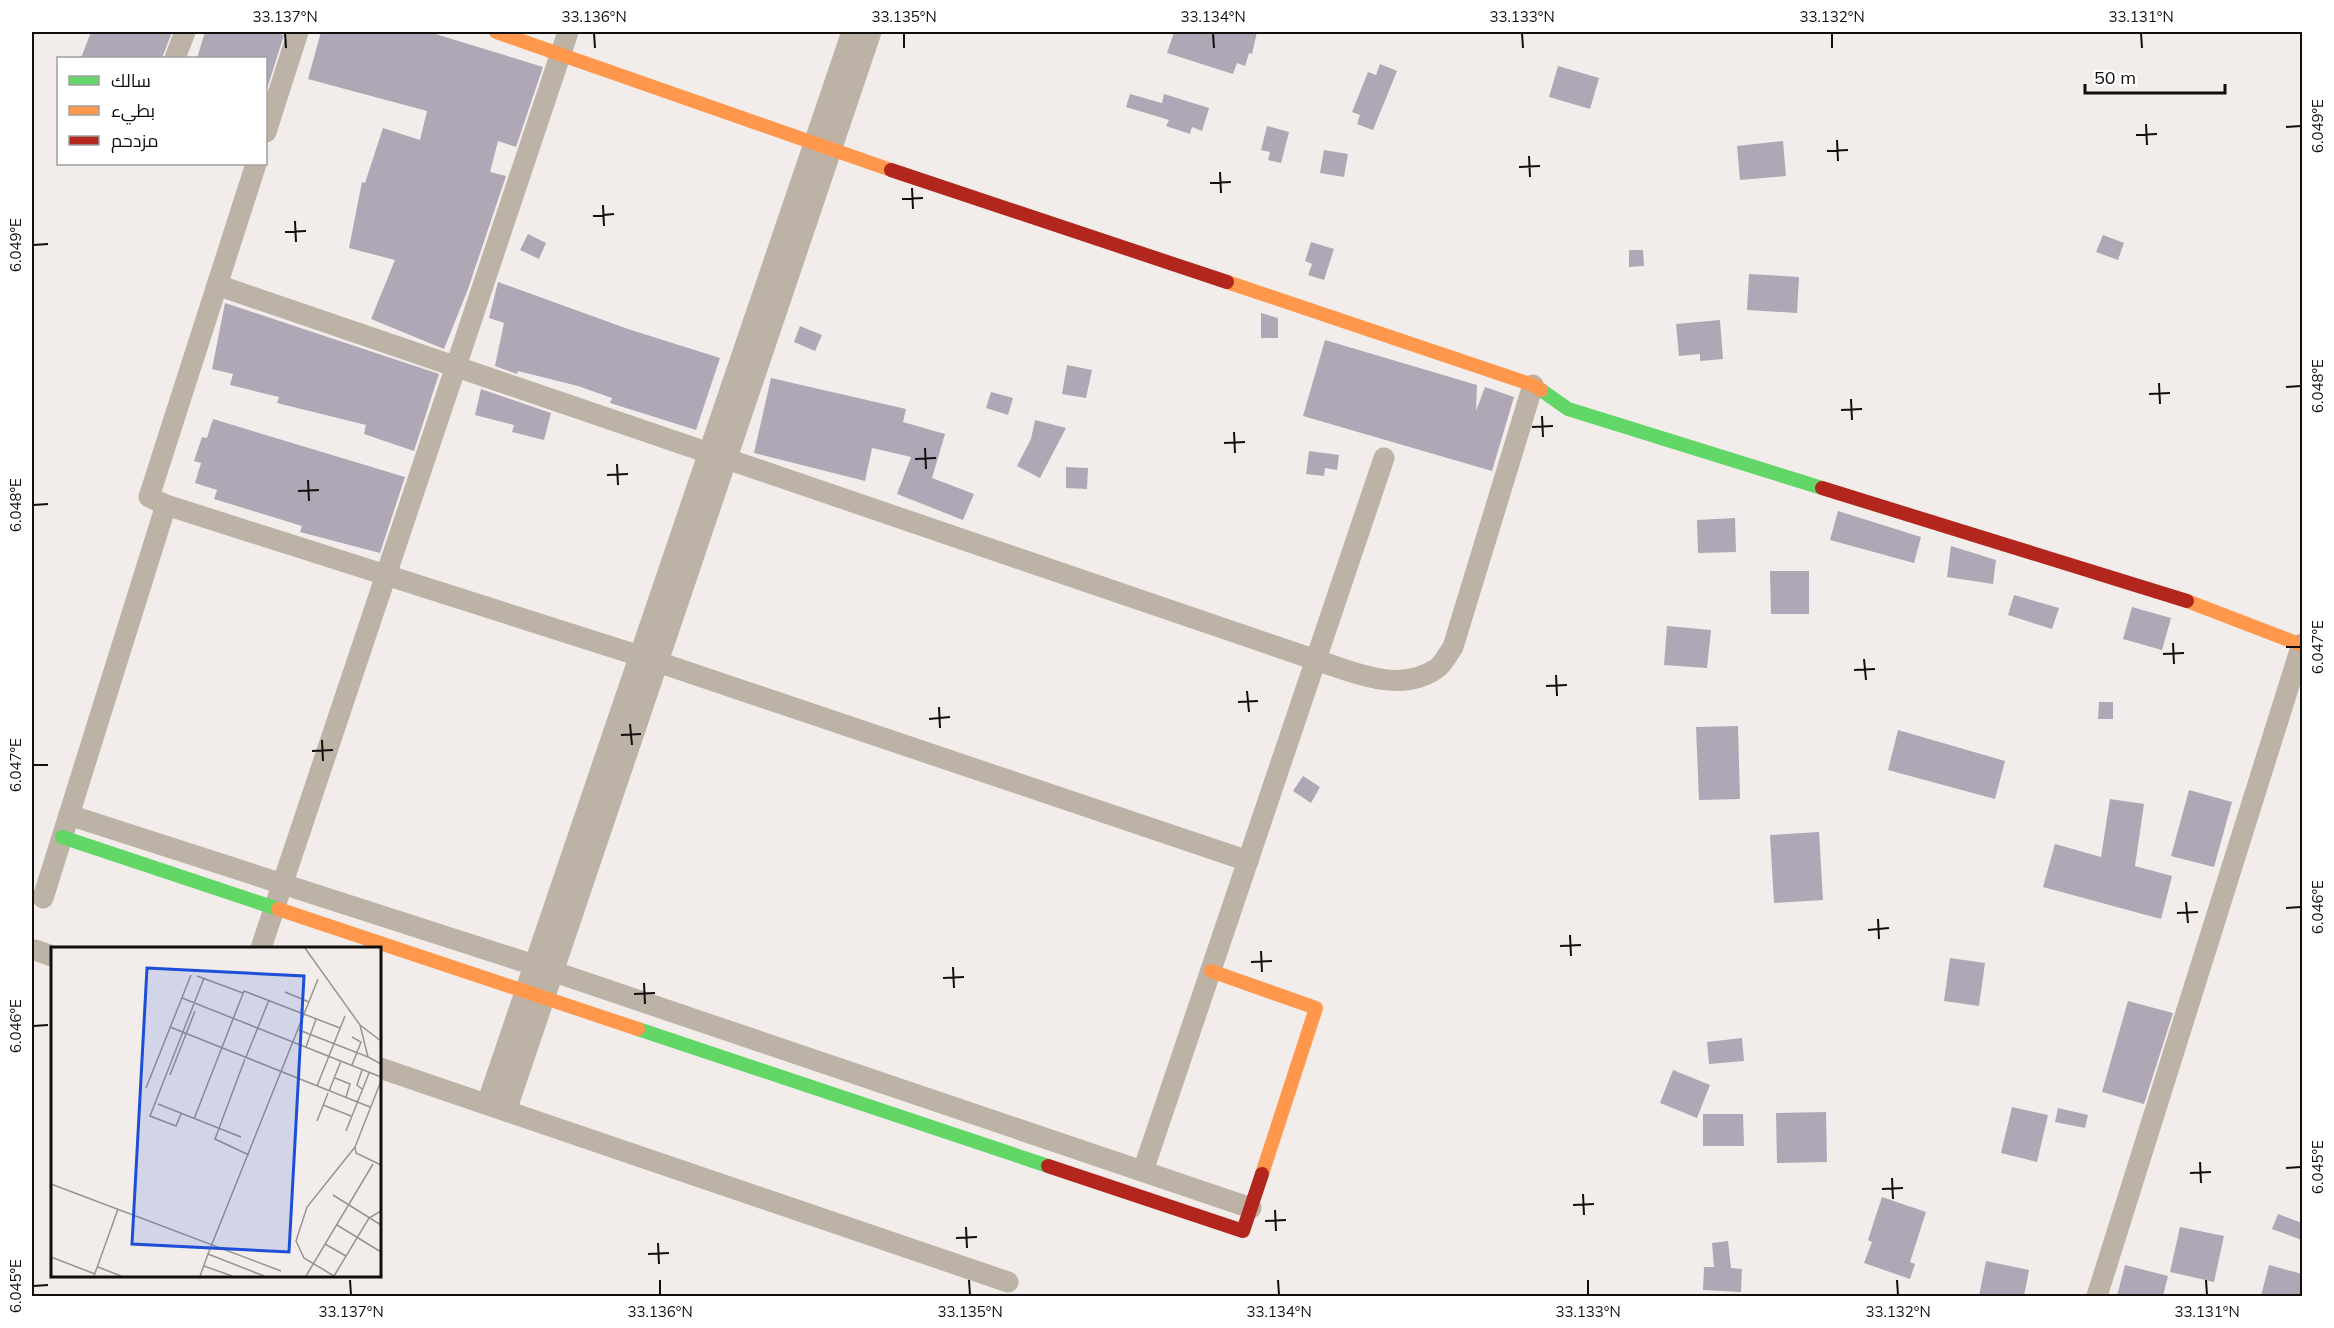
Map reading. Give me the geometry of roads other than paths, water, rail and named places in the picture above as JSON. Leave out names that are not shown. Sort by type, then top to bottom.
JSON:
[{"type":"street","points":[[175,57],[184,32]]},
{"type":"street","points":[[267,129],[298,32]]},
{"type":"street","points":[[496,32],[822,147],[1533,386],[1568,409],[2209,608],[2302,645],[2097,1296]]},
{"type":"street","points":[[261,947],[568,32]]},
{"type":"street","points":[[497,1108],[822,147],[852,32]]},
{"type":"street","points":[[822,147],[871,32]]},
{"type":"street","points":[[255,165],[149,497],[166,505],[649,659],[1248,861]]},
{"type":"street","points":[[217,285],[1383,681],[1415,678],[1437,669],[1453,647],[1533,386]]},
{"type":"street","points":[[1143,1171],[1384,458]]},
{"type":"street","points":[[43,898],[166,505]]},
{"type":"street","points":[[69,815],[544,968],[1251,1208]]},
{"type":"street","points":[[62,837],[1243,1231],[1316,1008],[1211,971]]},
{"type":"street","points":[[381,1068],[1008,1282]]}]
